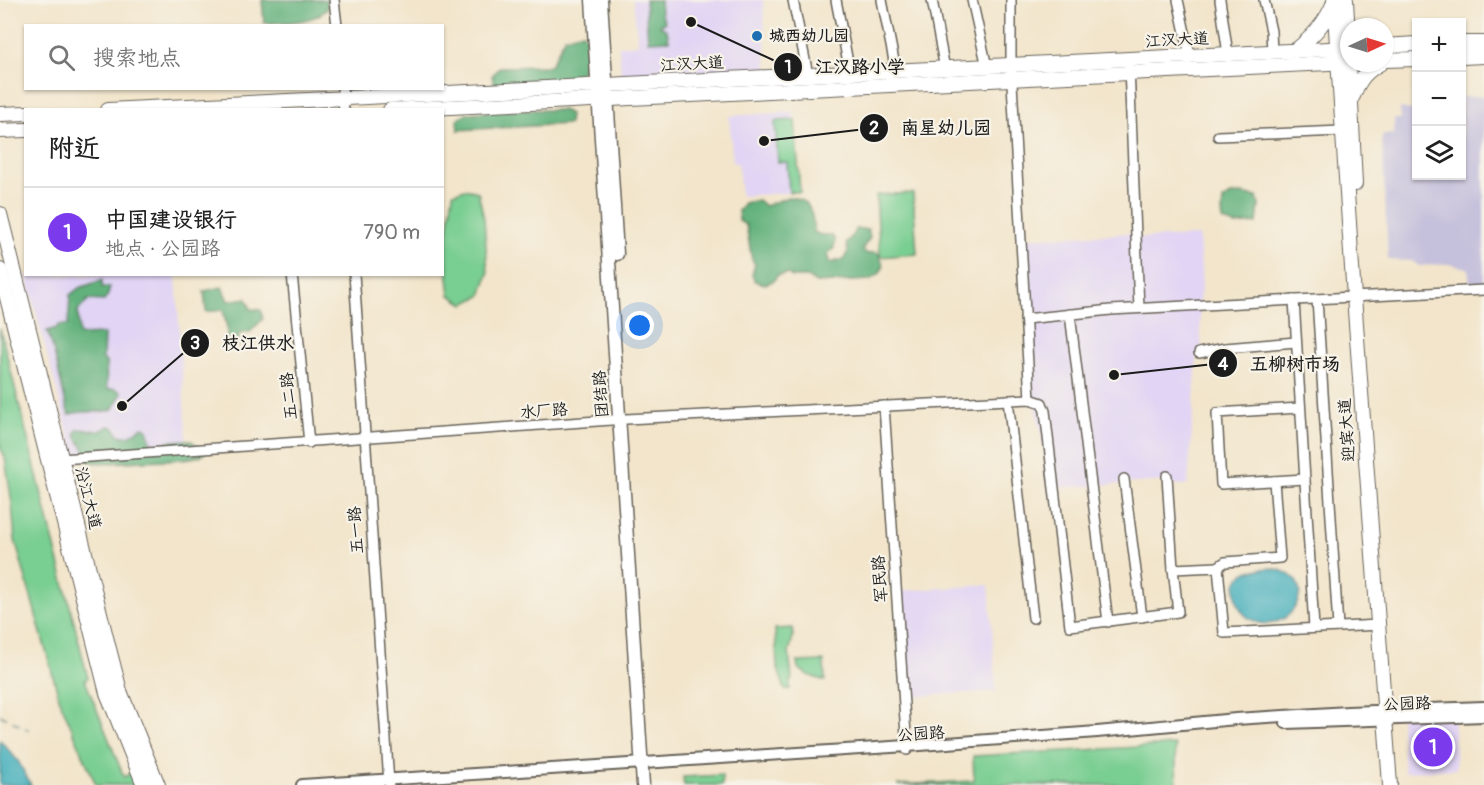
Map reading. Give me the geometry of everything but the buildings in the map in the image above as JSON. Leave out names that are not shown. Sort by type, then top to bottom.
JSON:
[{"type":"main road","name":"团结路","points":[[592,0],[602,92],[646,764],[651,785]]},
{"type":"main road","name":"团结路","points":[[601,0],[602,92]]},
{"type":"main road","points":[[1295,51],[1315,34],[1329,15],[1334,0]]},
{"type":"main road","name":"迎宾大道","points":[[1334,0],[1340,28]]},
{"type":"main road","points":[[1346,4],[1354,18]]},
{"type":"main road","points":[[1466,43],[1484,43]]},
{"type":"main road","points":[[1394,45],[1412,44]]},
{"type":"main road","name":"江汉大道","points":[[1147,64],[1190,56],[1228,54],[1295,51],[1340,55]]},
{"type":"main road","name":"江汉大道","points":[[151,108],[343,99],[602,92],[1147,64],[1310,64],[1340,56]]},
{"type":"main road","points":[[1466,57],[1484,56]]},
{"type":"main road","points":[[1394,60],[1412,59]]},
{"type":"main road","points":[[1310,64],[1321,68],[1333,79],[1346,99],[1367,72]]},
{"type":"main road","name":"江汉大道","points":[[414,108],[808,75],[988,67],[1010,70]]},
{"type":"main road","name":"迎宾大道","points":[[1346,72],[1379,625],[1395,785]]},
{"type":"main road","name":"迎宾大道","points":[[1346,99],[1342,131],[1358,297],[1388,715],[1389,785]]},
{"type":"main road","points":[[0,114],[24,113]]},
{"type":"main road","points":[[0,131],[24,130]]},
{"type":"main road","name":"沿江大道","points":[[0,214],[120,691],[158,785]]},
{"type":"main road","name":"沿江大道","points":[[0,270],[107,693],[146,782]]},
{"type":"main road","name":"团结路","points":[[643,785],[646,764]]},
{"type":"street","points":[[334,0],[337,24]]},
{"type":"street","points":[[793,0],[808,75]]},
{"type":"street","points":[[836,0],[850,73]]},
{"type":"street","points":[[882,0],[896,71]]},
{"type":"street","points":[[933,0],[947,69]]},
{"type":"street","points":[[974,0],[988,67]]},
{"type":"street","points":[[1010,0],[1010,70],[1030,399],[1042,403],[1045,411],[1070,626],[1178,612],[1167,476]]},
{"type":"street","points":[[1178,0],[1190,56]]},
{"type":"street","points":[[1220,0],[1228,54]]},
{"type":"street","points":[[1264,0],[1272,52]]},
{"type":"street","points":[[1129,65],[1139,309]]},
{"type":"street","points":[[1218,136],[1342,131]]},
{"type":"street","name":"五二路","points":[[292,276],[309,443]]},
{"type":"street","name":"五一路","points":[[354,276],[389,781]]},
{"type":"street","points":[[1025,319],[1139,309],[1484,290]]},
{"type":"street","points":[[1317,299],[1338,627]]},
{"type":"street","points":[[1294,300],[1314,628]]},
{"type":"street","points":[[1070,314],[1107,622]]},
{"type":"street","points":[[1198,353],[1225,348],[1296,342]]},
{"type":"street","name":"水厂路","points":[[61,459],[623,420],[1030,399]]},
{"type":"street","points":[[1008,400],[1033,618]]},
{"type":"street","name":"军民路","points":[[884,406],[907,748]]},
{"type":"street","points":[[1300,408],[1217,413],[1221,484],[1305,479]]},
{"type":"street","points":[[1124,479],[1142,616]]},
{"type":"street","points":[[1173,569],[1218,567],[1225,562],[1280,558],[1274,481]]},
{"type":"street","points":[[1218,567],[1224,633],[1379,625]]},
{"type":"street","points":[[1388,715],[1484,707]]},
{"type":"street","name":"公园路","points":[[360,785],[389,781],[403,784],[646,764],[907,748],[1236,719],[1388,715],[1484,716]]},
{"type":"street","points":[[302,785],[646,764]]},
{"type":"shaded area","points":[[633,0],[763,0],[767,72],[621,76],[619,46],[638,44]]},
{"type":"shaded area","points":[[1484,96],[1484,287],[1470,288],[1468,268],[1448,264],[1419,266],[1412,261],[1388,260],[1382,135],[1394,134],[1394,119],[1401,119],[1400,108],[1412,110],[1412,180],[1466,180],[1466,97]]},
{"type":"shaded area","points":[[794,112],[800,192],[741,196],[738,163],[733,163],[729,116]]},
{"type":"shaded area","points":[[1139,233],[1140,238],[1199,236],[1202,357],[1197,357],[1188,485],[1170,485],[1168,481],[1052,488],[1033,394],[1025,238]]},
{"type":"shaded area","points":[[26,276],[176,276],[187,449],[74,455]]},
{"type":"shaded area","points":[[989,585],[996,691],[906,697],[900,591]]},
{"type":"shaded area","points":[[1453,712],[1456,769],[1404,772],[1400,715]]},
{"type":"green space","points":[[262,0],[327,0],[327,9],[306,20],[264,23]]},
{"type":"green space","points":[[645,0],[660,0],[661,14],[665,22],[660,26],[667,30],[669,40],[648,41]]},
{"type":"green space","points":[[582,32],[586,37],[586,62],[583,70],[575,79],[563,82],[531,81],[494,85],[492,76],[499,67],[550,66],[565,37]]},
{"type":"green space","points":[[563,110],[570,114],[569,124],[458,130],[457,120],[467,113]]},
{"type":"green space","points":[[795,120],[800,192],[789,192],[787,162],[778,162],[775,121]]},
{"type":"green space","points":[[465,189],[478,192],[484,218],[488,274],[481,296],[464,304],[450,295],[445,252],[453,193]]},
{"type":"green space","points":[[913,193],[917,254],[880,257],[876,195]]},
{"type":"green space","points":[[1231,195],[1257,197],[1259,205],[1257,223],[1235,225],[1223,221],[1223,200]]},
{"type":"green space","points":[[788,197],[802,200],[809,208],[814,232],[831,235],[835,239],[834,248],[827,255],[830,263],[844,259],[848,251],[846,242],[856,229],[868,229],[870,238],[863,251],[868,254],[873,252],[879,254],[884,266],[879,274],[870,280],[816,283],[807,277],[792,277],[788,274],[778,275],[773,281],[765,284],[755,281],[752,275],[755,264],[752,260],[746,225],[739,221],[738,211],[744,203],[758,200],[765,206]]},
{"type":"green space","points":[[102,280],[102,287],[110,287],[108,295],[104,301],[88,300],[78,311],[79,335],[104,334],[103,359],[106,362],[107,389],[116,389],[122,393],[112,410],[79,412],[69,415],[47,331],[59,325],[68,325],[70,295],[79,288]]},
{"type":"green space","points":[[222,287],[228,301],[246,298],[251,309],[261,310],[263,319],[250,332],[238,334],[240,345],[227,346],[227,328],[223,310],[206,312],[204,291]]},
{"type":"green space","points":[[0,328],[88,678],[85,680],[124,777],[130,773],[135,785],[96,785],[60,701],[15,540],[5,457],[0,447]]},
{"type":"green space","points":[[109,426],[115,428],[119,435],[126,436],[143,427],[147,429],[152,445],[165,444],[167,441],[190,440],[205,452],[203,455],[180,459],[89,462],[75,434],[78,429],[100,431]]},
{"type":"green space","points":[[793,628],[789,652],[792,680],[790,680],[790,689],[785,690],[777,666],[775,629]]},
{"type":"green space","points":[[824,661],[825,681],[808,675],[798,668],[797,662]]},
{"type":"green space","points":[[1175,745],[1177,785],[897,785],[974,781],[973,756]]},
{"type":"green space","points":[[722,775],[722,785],[684,785],[683,777]]},
{"type":"water","points":[[1270,568],[1288,574],[1298,584],[1299,596],[1295,608],[1285,617],[1273,623],[1259,623],[1242,611],[1236,596],[1237,581],[1246,572]]},
{"type":"water","points":[[0,740],[18,761],[31,785],[0,785]]},
{"type":"ferry route","points":[[0,715],[29,730]]},
{"type":"place","name":"江汉路小学","points":[[691,22]]},
{"type":"place","name":"城西幼儿园","points":[[757,36]]},
{"type":"place","name":"南星幼儿园","points":[[764,141]]},
{"type":"place","name":"五柳树市场","points":[[1114,375]]},
{"type":"place","name":"枝江供水","points":[[122,406]]},
{"type":"place","name":"中国建设银行","points":[[1433,747]]}]
